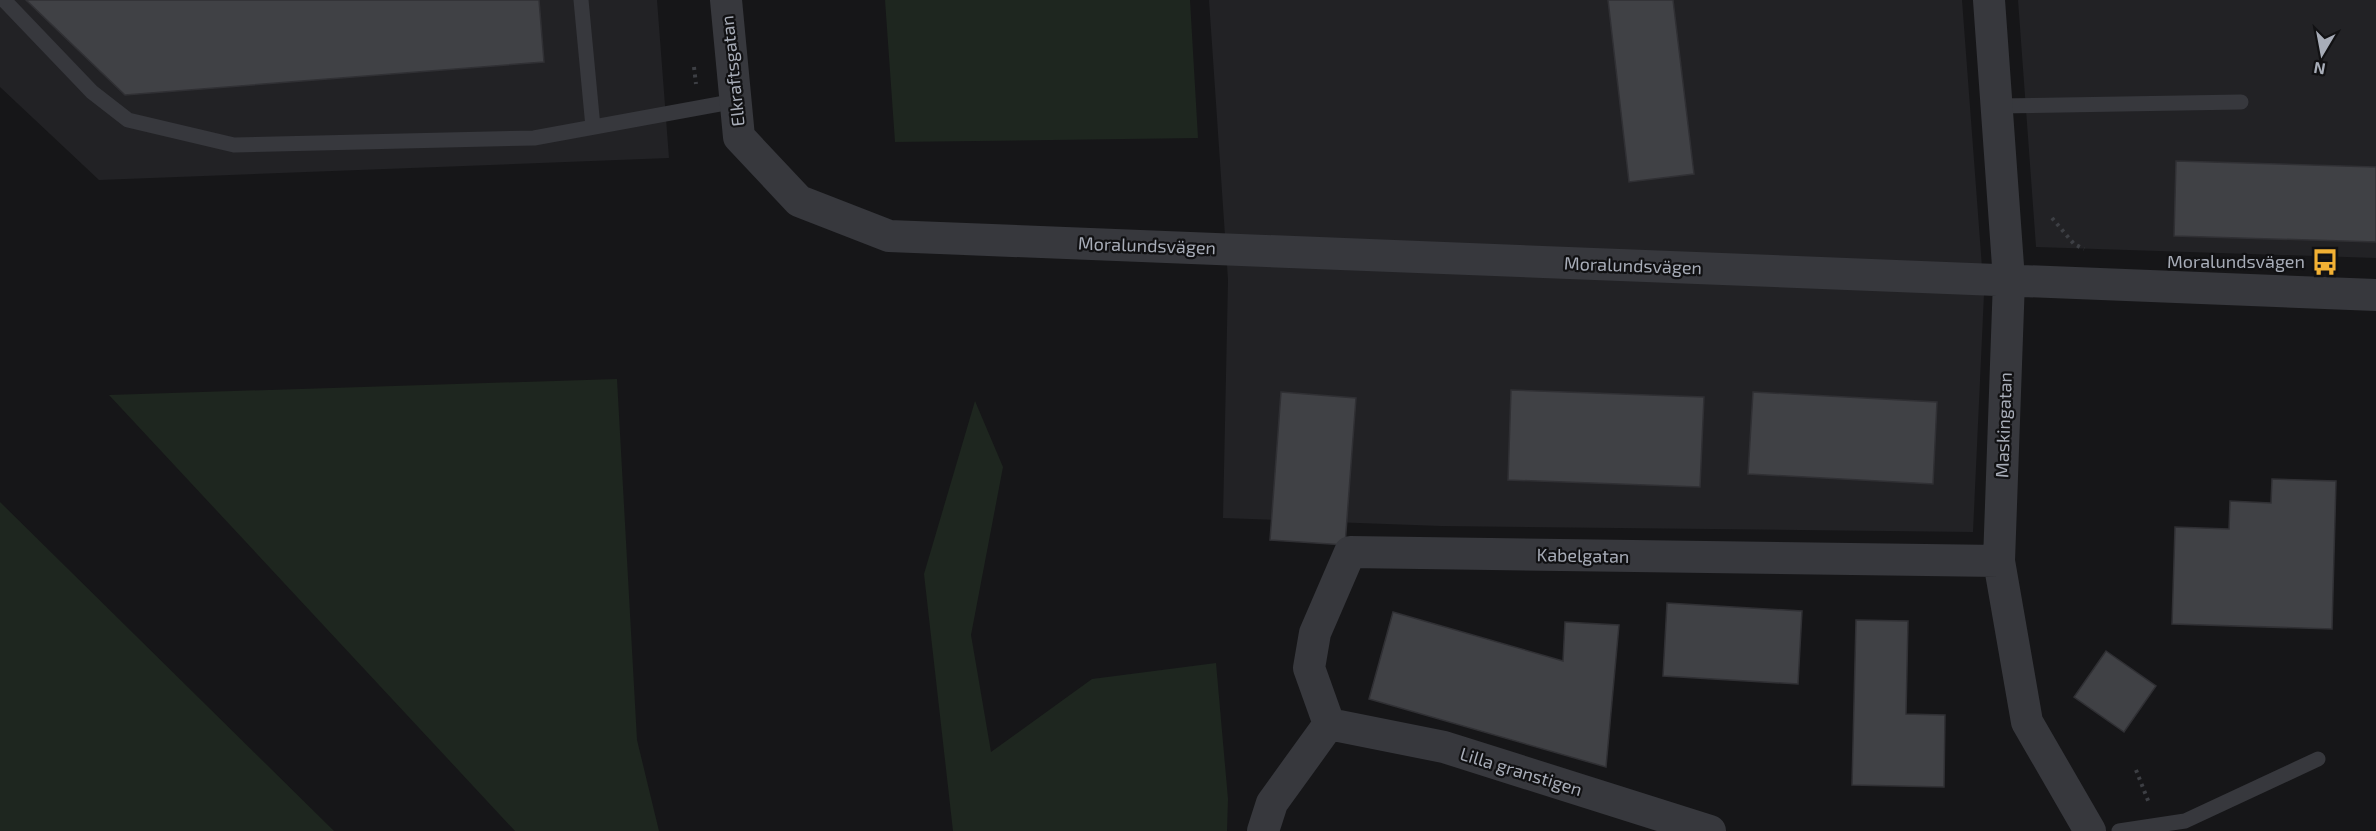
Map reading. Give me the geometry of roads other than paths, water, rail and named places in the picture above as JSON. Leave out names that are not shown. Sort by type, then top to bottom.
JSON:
[{"type":"street","name":"Elkraftsgatan","points":[[726,0],[739,137],[799,201],[889,236]]},
{"type":"street","name":"Maskingatan","points":[[1989,0],[2009,280],[2000,561],[2027,722],[2090,831]]},
{"type":"street","name":"Moralundsvägen","points":[[889,236],[2376,294]]},
{"type":"street","name":"Kabelgatan","points":[[1329,724],[1309,668],[1315,633],[1350,552],[2000,561]]},
{"type":"street","points":[[1263,831],[1272,802],[1329,724]]},
{"type":"street","name":"Lilla granstigen","points":[[1329,724],[1444,747],[1710,831]]},
{"type":"lane","points":[[4,0],[92,92],[128,120],[234,145],[534,138],[736,101]]},
{"type":"lane","points":[[581,0],[593,127]]},
{"type":"lane","points":[[1997,106],[2241,102]]},
{"type":"lane","points":[[2119,831],[2185,821],[2318,759]]},
{"type":"place","name":"Moralundsvägen","points":[[2325,262]]}]
